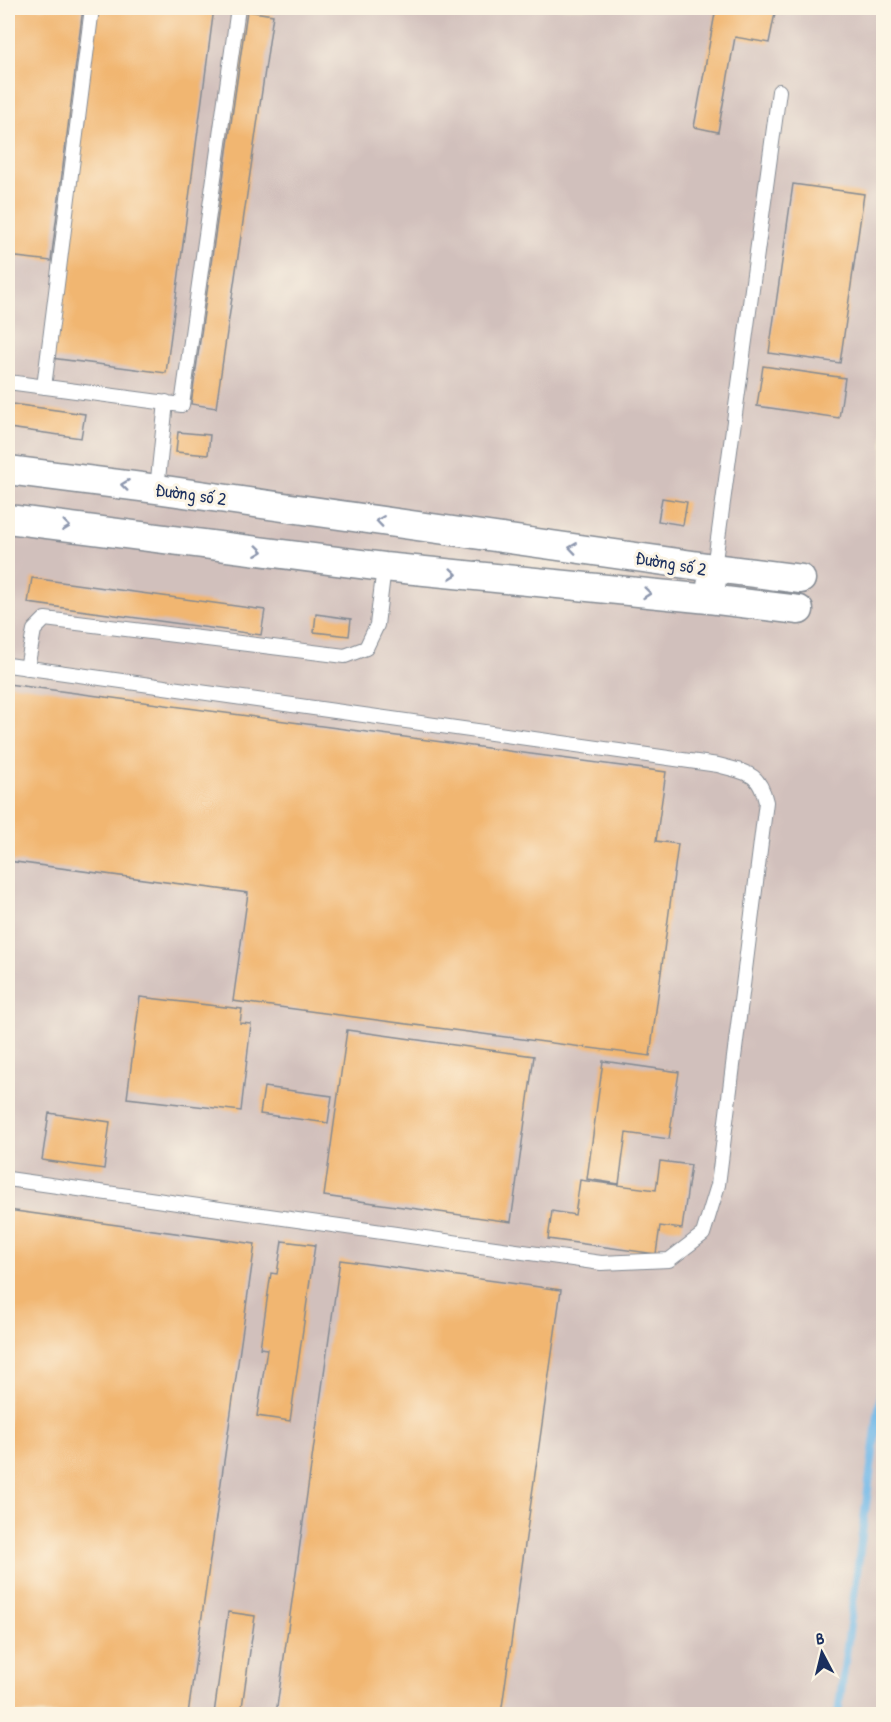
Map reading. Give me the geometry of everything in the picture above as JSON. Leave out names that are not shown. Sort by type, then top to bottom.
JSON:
[{"type":"street","name":"Đường số 2","points":[[8,470],[714,568],[709,599],[384,567],[8,519]]},
{"type":"street","points":[[714,568],[801,579]]},
{"type":"street","points":[[709,599],[799,610]]},
{"type":"lane","points":[[44,387],[92,8]]},
{"type":"lane","points":[[8,382],[182,405],[238,8]]},
{"type":"lane","points":[[714,568],[779,91]]},
{"type":"lane","points":[[157,489],[166,402]]},
{"type":"lane","points":[[27,668],[34,630],[45,619],[345,656],[366,648],[377,625],[384,567]]},
{"type":"lane","points":[[8,665],[718,765],[748,773],[762,786],[766,802],[718,1185],[703,1234],[669,1260],[601,1263],[8,1179]]},
{"type":"shaded area","points":[[8,8],[883,8],[883,1714],[8,1714]]},
{"type":"building","points":[[8,8],[83,8],[51,261],[8,256]]},
{"type":"building","points":[[97,8],[214,8],[166,373],[51,358]]},
{"type":"building","points":[[716,8],[776,8],[769,43],[735,37],[718,132],[694,127]]},
{"type":"building","points":[[247,11],[273,15],[216,408],[191,404]]},
{"type":"building","points":[[793,184],[864,194],[840,363],[769,353]]},
{"type":"building","points":[[763,366],[845,378],[839,418],[757,406]]},
{"type":"building","points":[[12,404],[85,414],[81,438],[9,428]]},
{"type":"building","points":[[178,432],[210,435],[208,455],[176,452]]},
{"type":"building","points":[[662,498],[687,502],[683,525],[658,521]]},
{"type":"building","points":[[32,578],[265,610],[261,635],[28,603]]},
{"type":"building","points":[[316,614],[351,619],[349,636],[314,632]]},
{"type":"building","points":[[8,684],[666,772],[656,841],[678,844],[650,1056],[233,1001],[248,893],[8,861]]},
{"type":"building","points":[[140,997],[242,1009],[240,1023],[251,1024],[241,1111],[127,1098]]},
{"type":"building","points":[[347,1030],[534,1056],[511,1222],[324,1196]]},
{"type":"building","points":[[603,1061],[679,1072],[669,1139],[626,1133],[619,1184],[587,1179]]},
{"type":"building","points":[[264,1087],[332,1096],[328,1123],[260,1114]]},
{"type":"building","points":[[49,1113],[110,1122],[104,1169],[42,1160]]},
{"type":"building","points":[[660,1161],[691,1165],[682,1229],[660,1226],[656,1254],[548,1239],[552,1211],[575,1215],[580,1180],[656,1190]]},
{"type":"building","points":[[8,1210],[255,1244],[188,1714],[8,1714]]},
{"type":"building","points":[[282,1241],[315,1245],[290,1421],[257,1416],[267,1349],[260,1348],[271,1273],[277,1274]]},
{"type":"building","points":[[340,1260],[561,1290],[501,1714],[276,1714]]},
{"type":"building","points":[[228,1612],[255,1616],[241,1714],[214,1714]]},
{"type":"waterway","points":[[838,1714],[884,1370]]}]
